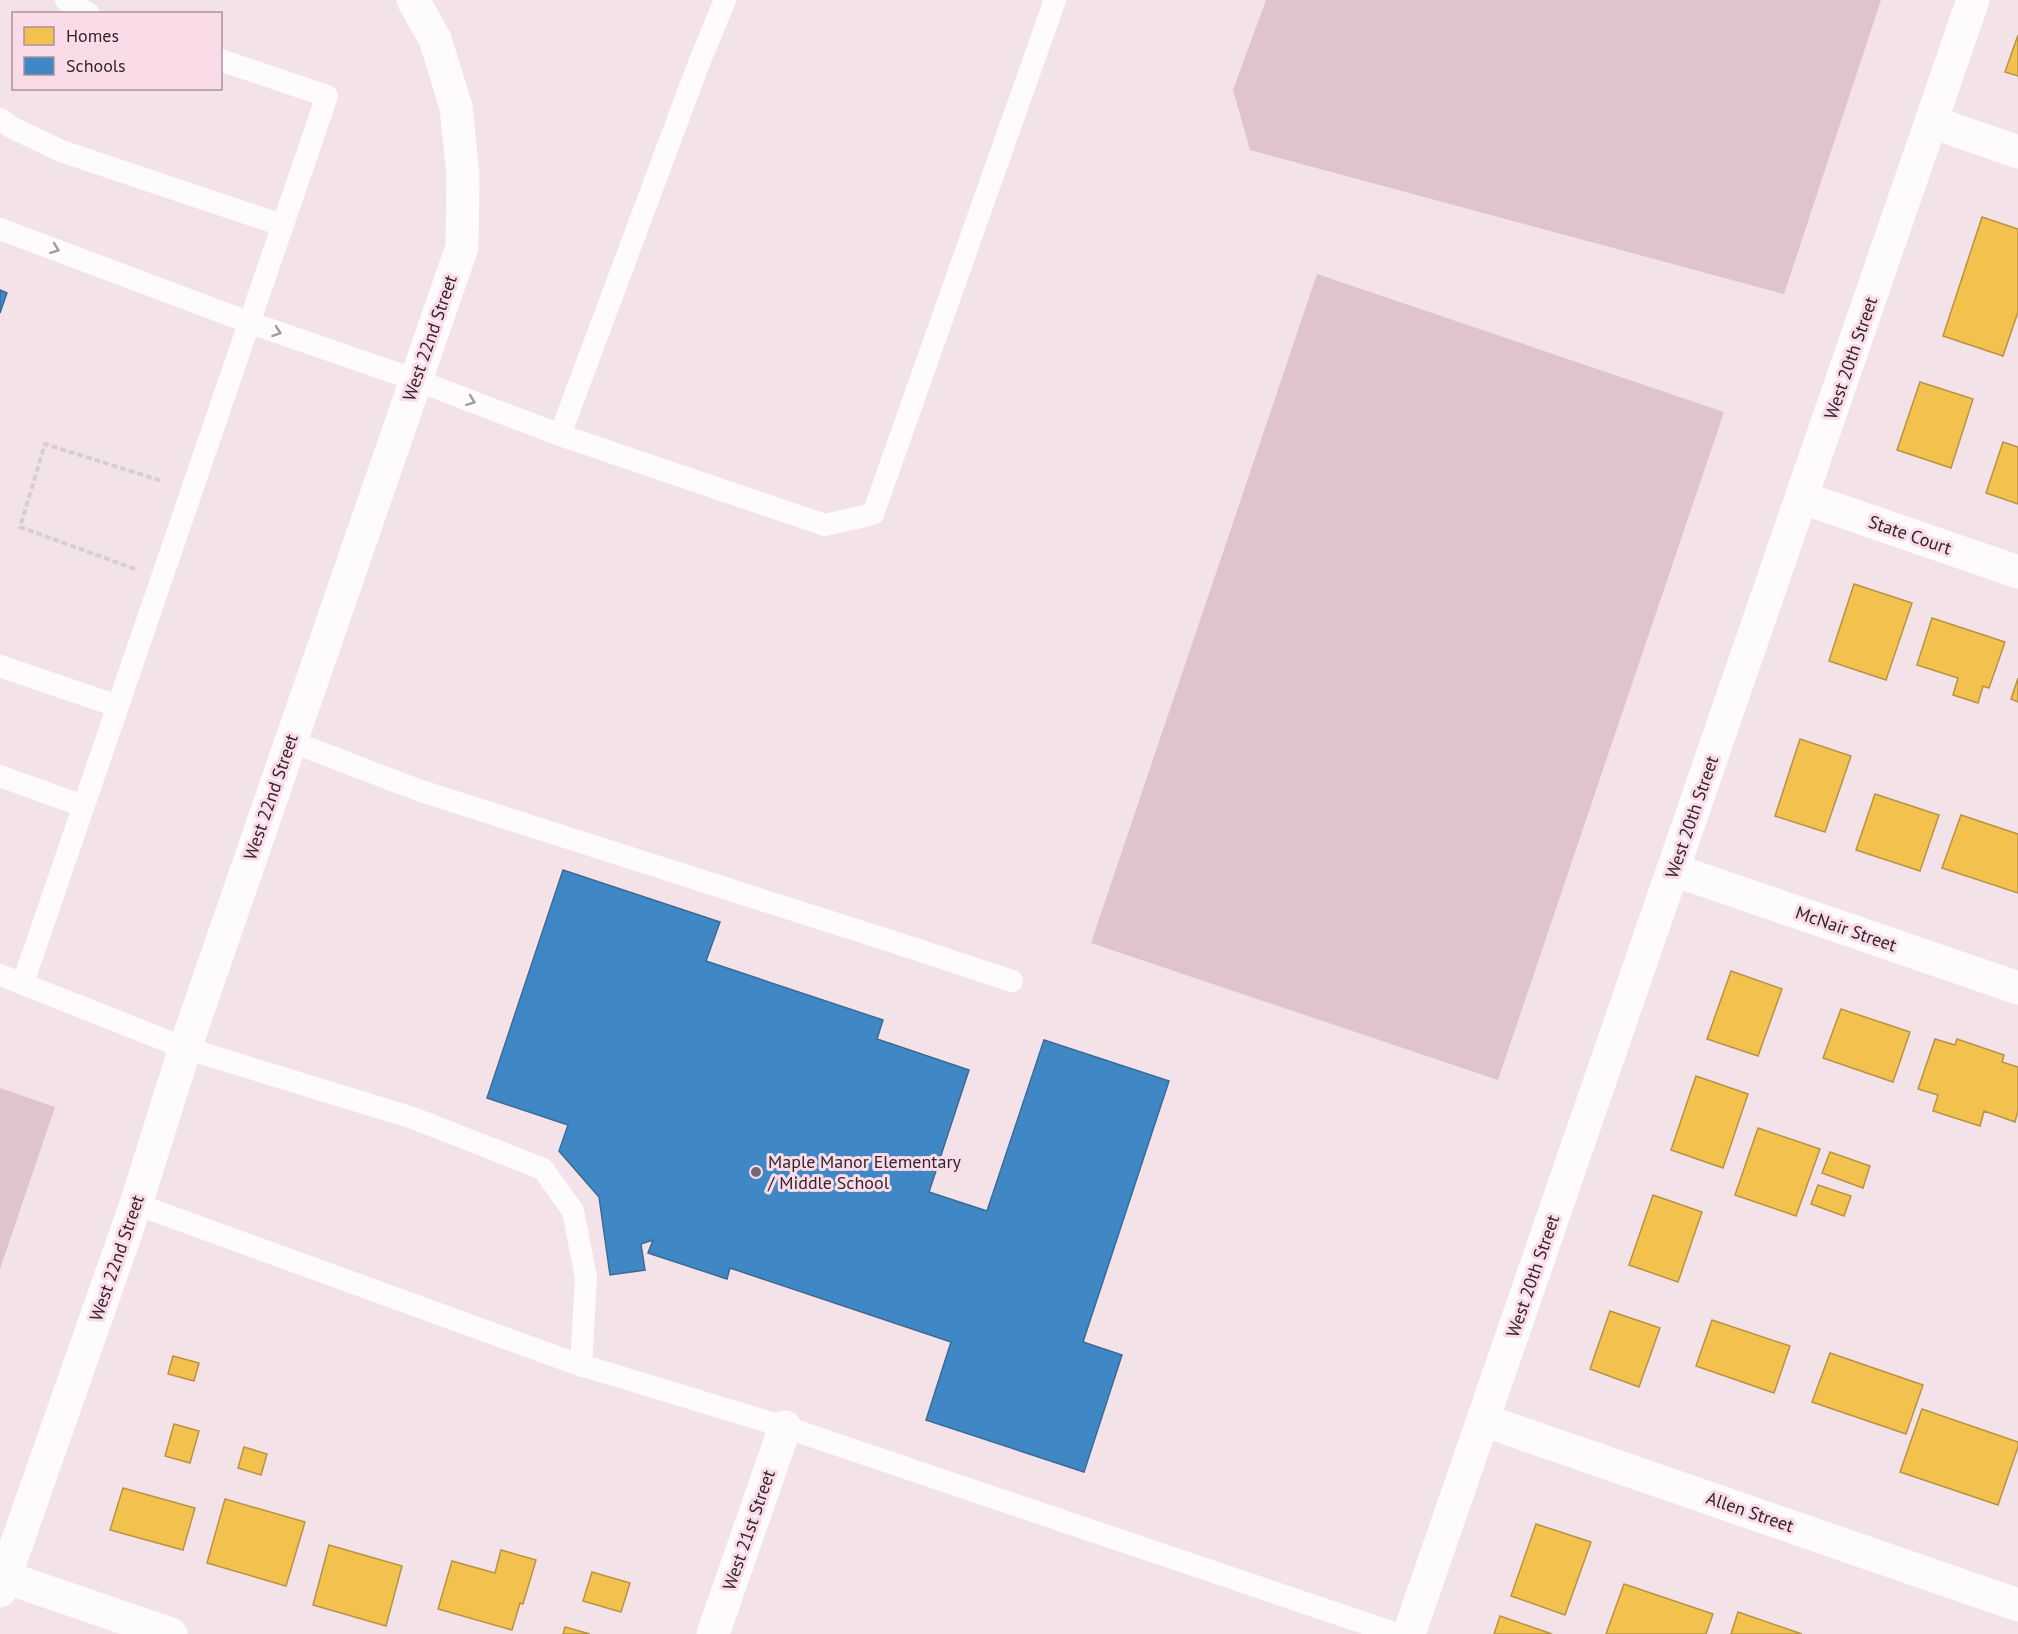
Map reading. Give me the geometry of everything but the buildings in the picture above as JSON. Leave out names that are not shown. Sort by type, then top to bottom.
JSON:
[{"type":"street","name":"West 22nd Street","points":[[2,1584],[136,1204],[185,1048],[462,247],[463,175],[456,107],[435,39],[413,0]]},
{"type":"street","name":"West 20th Street","points":[[1410,1634],[1973,0]]},
{"type":"street","points":[[1932,122],[2018,152]]},
{"type":"street","name":"State Court","points":[[1803,498],[2018,572]]},
{"type":"street","name":"McNair Street","points":[[1674,870],[2018,988]]},
{"type":"street","name":"Allen Street","points":[[1483,1420],[2018,1605]]},
{"type":"street","name":"West 21st Street","points":[[713,1634],[785,1427]]},
{"type":"street","points":[[2,1584],[171,1634]]},
{"type":"lane","points":[[66,0],[86,12]]},
{"type":"lane","points":[[560,435],[699,63],[725,0]]},
{"type":"lane","points":[[0,229],[248,322],[416,380],[560,435],[825,525],[873,514],[1055,0]]},
{"type":"lane","points":[[23,982],[327,96],[222,61]]},
{"type":"lane","points":[[0,119],[11,127],[61,151],[282,225]]},
{"type":"lane","points":[[0,666],[117,706]]},
{"type":"lane","points":[[290,741],[418,790],[1012,981]]},
{"type":"lane","points":[[0,776],[83,806]]},
{"type":"lane","points":[[0,975],[23,982],[185,1048],[413,1118],[543,1169],[573,1211],[586,1277],[581,1366]]},
{"type":"lane","points":[[136,1204],[581,1366],[785,1427],[1397,1634]]},
{"type":"path","points":[[161,578],[20,527],[45,444],[191,490]]},
{"type":"shaded area","points":[[1266,0],[1881,0],[1784,294],[1250,150],[1233,90]]},
{"type":"shaded area","points":[[1317,274],[1724,412],[1498,1080],[1091,943]]},
{"type":"shaded area","points":[[0,1088],[55,1107],[0,1269]]},
{"type":"place","name":"Maple Manor Elementary / Middle School","points":[[756,1172]]}]
